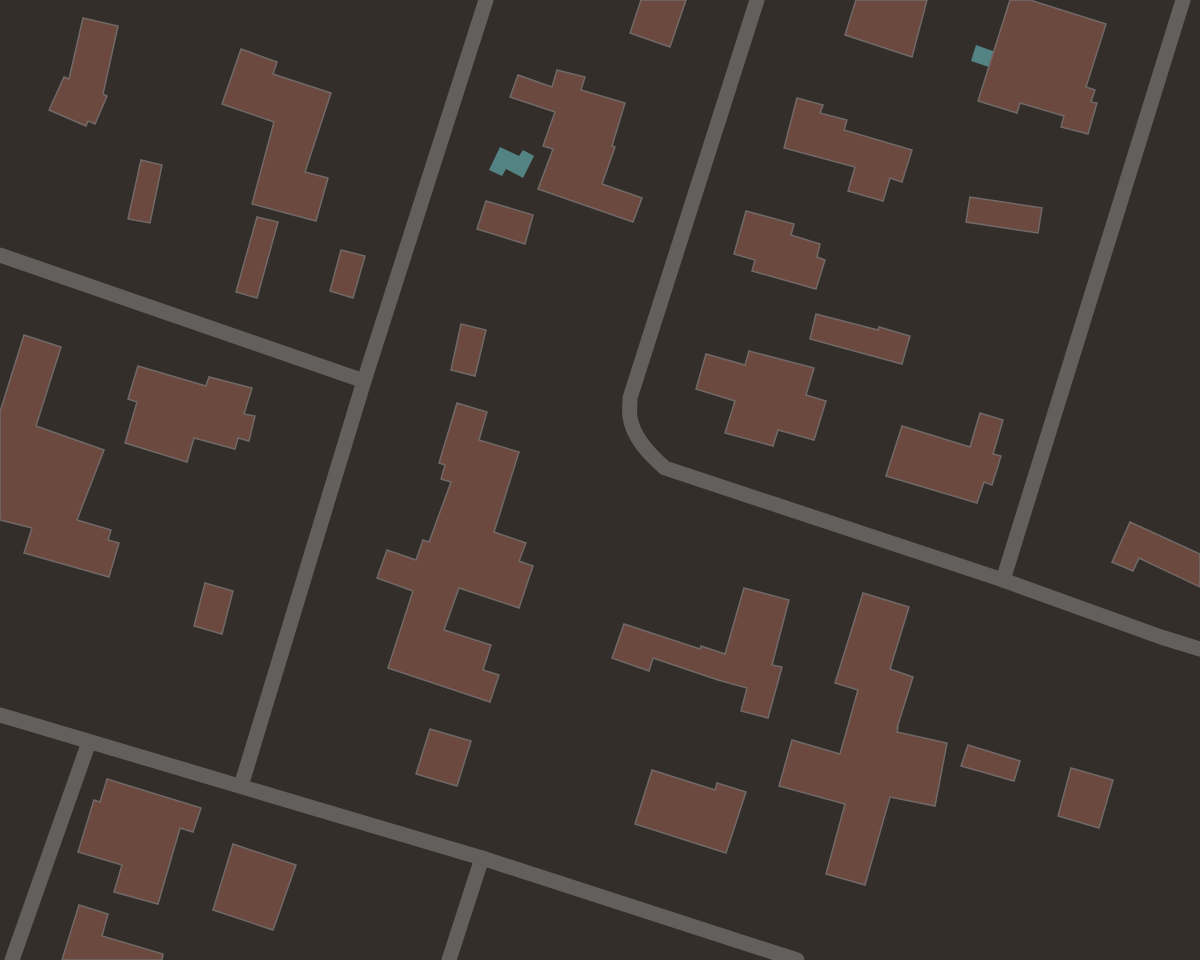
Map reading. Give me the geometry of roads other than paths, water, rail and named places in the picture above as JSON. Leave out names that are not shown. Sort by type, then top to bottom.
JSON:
[{"type":"street","points":[[241,786],[364,381],[486,0]]},
{"type":"street","points":[[757,0],[630,398],[630,418],[649,454],[665,468],[1003,580],[1200,649]]},
{"type":"street","points":[[1003,580],[1183,0]]},
{"type":"street","points":[[0,255],[364,381]]},
{"type":"street","points":[[0,715],[482,858],[797,960]]},
{"type":"street","points":[[12,960],[89,742]]},
{"type":"street","points":[[449,960],[482,858]]},
{"type":"water","points":[[976,45],[1007,56],[1001,71],[971,61]]},
{"type":"water","points":[[500,147],[519,156],[523,150],[534,156],[523,178],[506,169],[502,176],[489,170]]}]
